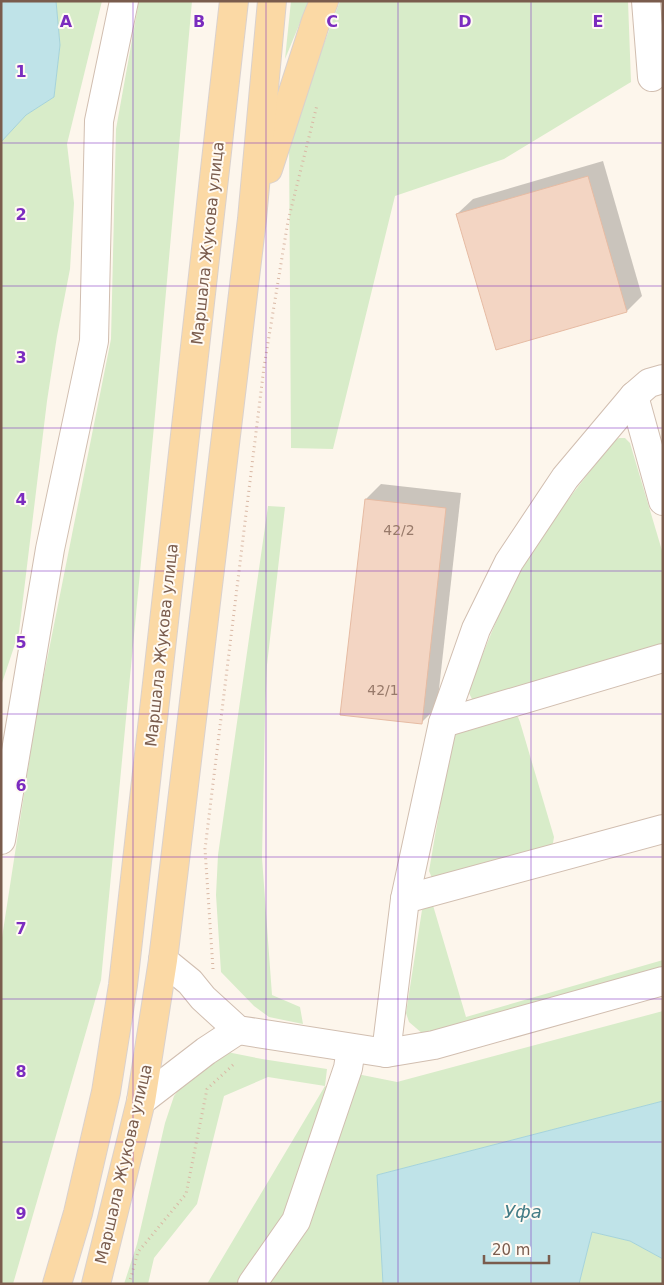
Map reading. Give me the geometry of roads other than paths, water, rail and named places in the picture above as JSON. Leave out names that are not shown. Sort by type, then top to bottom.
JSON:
[{"type":"main road","name":"Маршала Жукова улица","points":[[57,1284],[78,1213],[106,1092],[123,985],[234,1]]},
{"type":"main road","name":"Маршала Жукова улица","points":[[96,1284],[141,1101],[162,960],[252,218],[272,1]]},
{"type":"main road","points":[[252,218],[324,1]]},
{"type":"lane","points":[[1,840],[12,706],[50,549],[94,341],[98,121],[124,1]]},
{"type":"lane","points":[[646,1],[652,77]]},
{"type":"lane","points":[[386,1053],[405,899],[443,723],[476,629],[509,562],[565,478],[634,396],[649,383],[663,379]]},
{"type":"lane","points":[[634,396],[663,501]]},
{"type":"lane","points":[[443,723],[663,658]]},
{"type":"lane","points":[[405,899],[663,829]]},
{"type":"lane","points":[[162,960],[190,982],[203,998],[238,1030],[386,1053],[434,1046],[663,981]]},
{"type":"lane","points":[[141,1101],[206,1051],[238,1030]]},
{"type":"lane","points":[[252,1284],[296,1221],[348,1068],[351,1049]]},
{"type":"water","points":[[1,1],[56,1],[60,45],[54,97],[26,115],[1,142]]},
{"type":"water","name":"Уфа","points":[[663,1101],[663,1259],[630,1241],[592,1232],[579,1284],[383,1284],[377,1175]]}]
